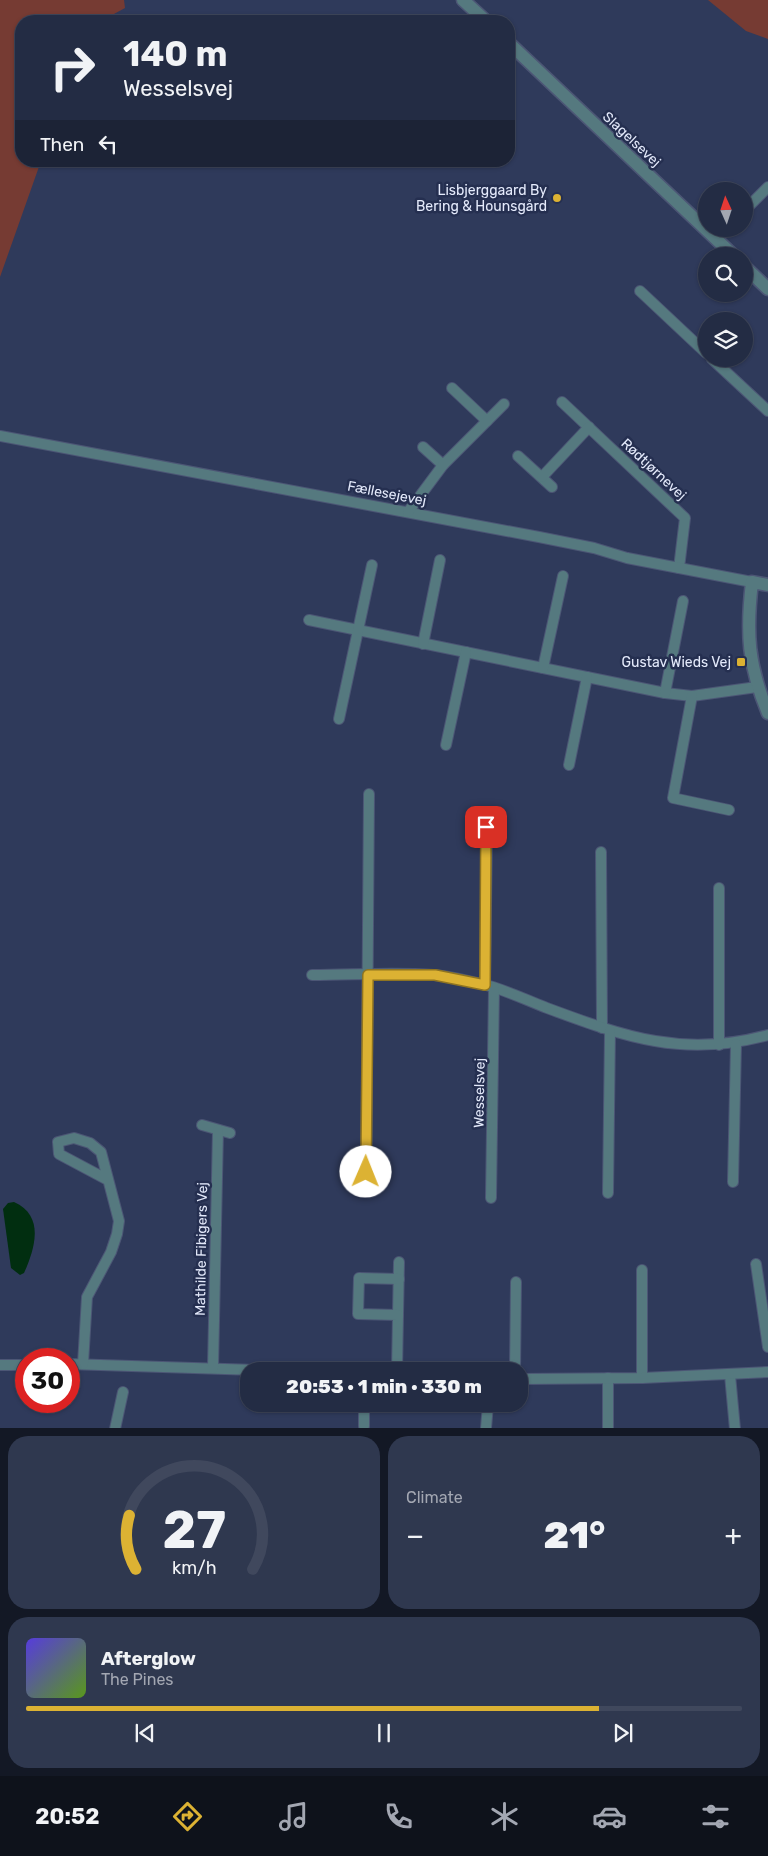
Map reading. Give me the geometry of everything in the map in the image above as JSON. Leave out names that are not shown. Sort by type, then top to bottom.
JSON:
[{"type":"street","points":[[463,0],[479,15]]},
{"type":"street","name":"Slagelsevej","points":[[515,49],[724,247]]},
{"type":"street","points":[[753,202],[768,187]]},
{"type":"street","points":[[753,275],[768,289]]},
{"type":"street","points":[[640,291],[698,345]]},
{"type":"street","points":[[721,367],[768,411]]},
{"type":"street","points":[[452,388],[487,422]]},
{"type":"street","name":"Rødtjørnevej","points":[[562,402],[685,518],[679,568]]},
{"type":"street","points":[[408,512],[443,465],[504,404]]},
{"type":"street","points":[[542,477],[589,427]]},
{"type":"street","name":"Fællesejevej","points":[[0,436],[594,548],[627,558],[768,585]]},
{"type":"street","points":[[423,447],[443,465]]},
{"type":"street","points":[[518,456],[552,487]]},
{"type":"street","points":[[423,644],[440,560]]},
{"type":"street","points":[[339,719],[372,565]]},
{"type":"street","points":[[543,668],[563,576]]},
{"type":"street","points":[[752,582],[748,627],[750,655],[757,687],[768,714]]},
{"type":"street","points":[[665,693],[683,601]]},
{"type":"street","points":[[309,620],[665,693],[692,696],[757,687]]},
{"type":"street","points":[[446,744],[466,652]]},
{"type":"street","points":[[569,765],[587,677]]},
{"type":"street","points":[[692,696],[673,798],[729,810]]},
{"type":"street","points":[[366,1191],[369,794]]},
{"type":"street","name":"Wesselsvej","points":[[486,827],[491,1198]]},
{"type":"street","points":[[601,852],[608,1193]]},
{"type":"street","points":[[719,888],[719,1045]]},
{"type":"street","points":[[312,975],[435,975],[489,986],[606,1029],[645,1041],[678,1045],[719,1045],[736,1044],[768,1035]]},
{"type":"street","points":[[733,1182],[736,1044]]},
{"type":"street","points":[[202,1125],[230,1134]]},
{"type":"street","name":"Mathilde Fibigers Vej","points":[[213,1368],[218,1130]]},
{"type":"street","points":[[106,1179],[59,1154],[58,1142],[74,1138],[90,1143],[101,1152],[106,1166],[106,1179],[119,1220],[111,1252],[87,1298],[83,1364],[240,1369]]},
{"type":"street","points":[[397,1362],[399,1262]]},
{"type":"street","points":[[756,1264],[768,1347]]},
{"type":"street","points":[[642,1270],[642,1378]]},
{"type":"street","points":[[398,1279],[359,1278],[358,1314],[398,1315]]},
{"type":"street","points":[[515,1362],[516,1282]]},
{"type":"street","points":[[0,1365],[15,1365]]},
{"type":"street","points":[[528,1379],[642,1378],[768,1372]]},
{"type":"street","points":[[730,1375],[735,1428]]},
{"type":"street","points":[[608,1378],[608,1428]]},
{"type":"street","points":[[115,1428],[123,1392]]},
{"type":"street","points":[[364,1412],[364,1428]]},
{"type":"street","points":[[486,1428],[487,1412]]},
{"type":"shaded area","points":[[0,0],[124,0],[125,8],[112,15],[15,15],[15,167],[39,167],[0,277]]},
{"type":"shaded area","points":[[708,0],[768,0],[768,39],[746,31]]},
{"type":"shaded area","points":[[14,1202],[24,1208],[30,1215],[35,1233],[28,1263],[24,1273],[20,1275],[11,1268],[3,1209],[8,1203]]},
{"type":"place","name":"Lisbjerggaard By Bering & Hounsgård","points":[[557,198]]},
{"type":"place","name":"Gustav Wieds Vej","points":[[741,662]]},
{"type":"route","points":[[366,1172],[368,975],[435,975],[485,985],[486,827]]}]
